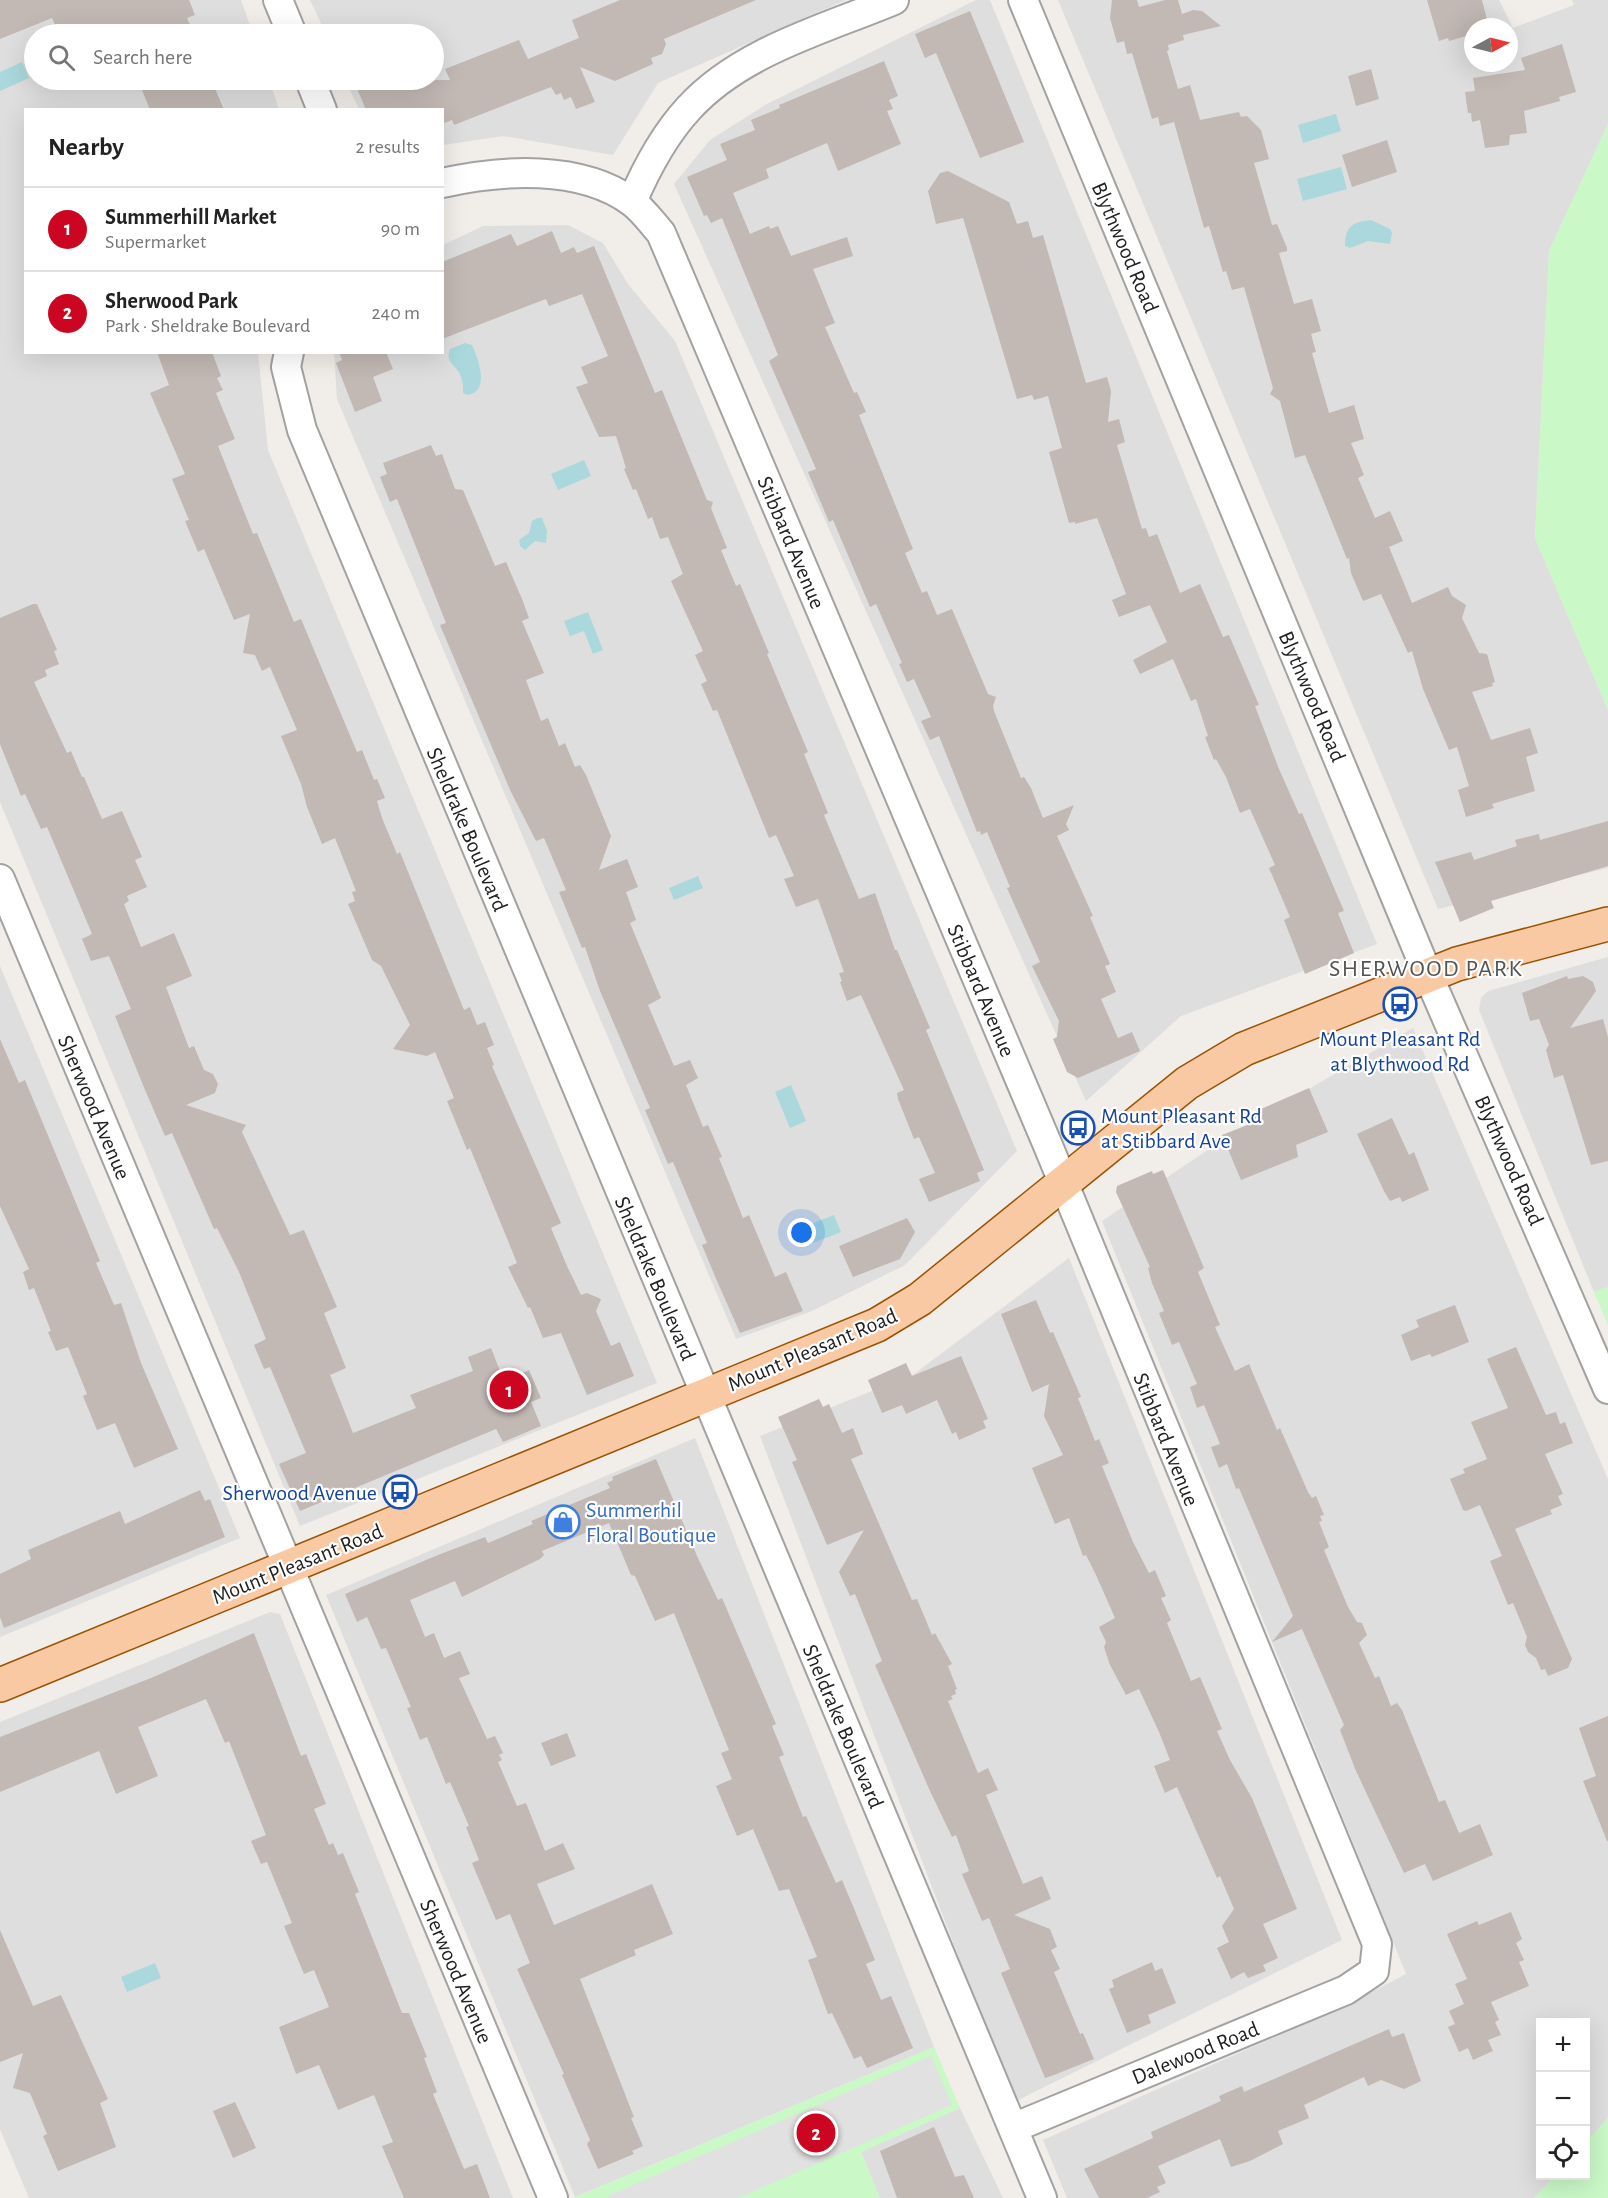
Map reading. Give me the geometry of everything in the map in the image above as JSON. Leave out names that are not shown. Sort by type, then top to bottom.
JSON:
[{"type":"main road","name":"Mount Pleasant Road","points":[[0,1685],[900,1313],[1187,1083],[1220,1061],[1457,964],[1608,924]]},
{"type":"street","points":[[278,0],[288,24]]},
{"type":"street","points":[[632,202],[668,135],[688,109],[715,85],[746,64],[772,51],[894,0]]},
{"type":"street","name":"Blythwood Road","points":[[1023,0],[1428,975],[1608,1389]]},
{"type":"street","points":[[314,90],[321,108]]},
{"type":"street","name":"Stibbard Avenue","points":[[444,183],[498,173],[551,173],[583,180],[632,202],[661,233],[1063,1184],[1377,1944],[1374,1971]]},
{"type":"street","name":"Sheldrake Boulevard","points":[[288,354],[286,367],[302,430],[1042,2198]]},
{"type":"street","name":"Sherwood Avenue","points":[[0,879],[553,2198]]},
{"type":"street","name":"Dalewood Road","points":[[1013,2128],[1346,1990],[1374,1971]]},
{"type":"shaded area","points":[[0,0],[241,0],[249,24],[24,24],[24,90],[272,90],[279,108],[24,108],[24,354],[258,354],[268,450],[657,1383],[300,1526],[0,802]]},
{"type":"shaded area","points":[[310,0],[846,0],[658,83],[613,155],[503,136],[444,145],[444,108],[359,108],[350,90],[444,90],[444,24],[321,24]]},
{"type":"shaded area","points":[[976,0],[990,0],[1377,944],[1181,1016],[1086,1101],[674,184],[710,140],[765,105]]},
{"type":"shaded area","points":[[1058,0],[1499,0],[1508,18],[1464,18],[1464,72],[1518,72],[1518,26],[1574,5],[1572,0],[1608,0],[1608,124],[1549,251],[1535,538],[1608,710],[1608,868],[1438,909]]},
{"type":"shaded area","points":[[568,225],[603,243],[628,284],[675,341],[1017,1151],[905,1265],[812,1311],[736,1339],[337,399],[334,354],[444,354],[444,245],[483,226]]},
{"type":"shaded area","points":[[1608,957],[1608,1287],[1594,1292],[1479,1010],[1481,998],[1488,991]]},
{"type":"shaded area","points":[[0,966],[240,1538],[0,1637]]},
{"type":"shaded area","points":[[1413,1028],[1608,1479],[1608,2118],[1590,2138],[1590,2018],[1536,2018],[1536,2180],[1551,2180],[1534,2198],[1067,2198],[1043,2140],[1347,2005],[1406,1974],[1102,1221],[1227,1137]]},
{"type":"shaded area","points":[[1069,1258],[1342,1940],[1014,2102],[760,1436],[914,1374]]},
{"type":"shaded area","points":[[695,1438],[934,2047],[575,2197],[326,1595]]},
{"type":"shaded area","points":[[270,1612],[280,1614],[513,2198],[29,2198],[0,2129],[0,1722]]},
{"type":"shaded area","points":[[931,2056],[952,2105],[738,2198],[609,2198],[608,2196]]},
{"type":"shaded area","points":[[960,2108],[1003,2198],[880,2198],[861,2152]]},
{"type":"green space","points":[[1608,124],[1608,710],[1535,538],[1549,251]]},
{"type":"green space","points":[[1608,1287],[1608,1325],[1594,1292]]},
{"type":"green space","points":[[934,2047],[960,2108],[861,2152],[880,2198],[573,2198]]},
{"type":"green space","points":[[1608,2118],[1608,2198],[1534,2198],[1551,2180],[1590,2180],[1590,2138]]},
{"type":"water","points":[[22,62],[24,80],[0,91],[0,72]]},
{"type":"water","points":[[1336,114],[1341,131],[1303,143],[1298,125]]},
{"type":"water","points":[[1341,167],[1347,189],[1303,201],[1297,179]]},
{"type":"water","points":[[1371,220],[1390,229],[1392,233],[1390,244],[1368,241],[1350,248],[1345,246],[1345,239],[1351,226]]},
{"type":"water","points":[[465,343],[472,345],[481,374],[479,388],[467,395],[463,393],[461,377],[449,358],[450,349]]},
{"type":"water","points":[[584,460],[591,476],[558,490],[551,474]]},
{"type":"water","points":[[542,518],[547,531],[546,543],[535,541],[525,550],[520,546],[519,540],[529,533],[532,521]]},
{"type":"water","points":[[588,612],[603,650],[593,654],[584,631],[570,636],[564,621]]},
{"type":"water","points":[[698,876],[703,888],[674,900],[669,888]]},
{"type":"water","points":[[791,1085],[806,1121],[790,1128],[775,1092]]},
{"type":"water","points":[[834,1215],[841,1232],[813,1243],[806,1226]]},
{"type":"water","points":[[155,1963],[161,1978],[127,1992],[121,1977]]},
{"type":"building","points":[[0,0],[189,0],[195,15],[187,18],[190,24],[55,24],[52,18],[37,24],[24,24],[24,29],[0,39]]},
{"type":"building","points":[[620,0],[756,0],[664,39],[666,44],[662,54],[651,58],[653,64],[615,81],[580,67],[595,102],[576,109],[571,97],[564,100],[561,93],[556,95],[551,87],[454,125],[452,120],[444,123],[444,108],[365,108],[358,90],[444,90],[444,80],[450,80],[445,69],[519,40],[528,59],[579,38],[572,20]]},
{"type":"building","points":[[1112,0],[1137,0],[1139,7],[1165,0],[1178,0],[1182,14],[1193,10],[1202,11],[1221,26],[1183,35],[1184,40],[1168,45],[1169,50],[1167,51],[1178,89],[1190,85],[1200,120],[1239,112],[1241,117],[1247,116],[1261,130],[1269,159],[1254,163],[1272,225],[1277,224],[1287,248],[1287,251],[1279,253],[1294,304],[1312,299],[1321,331],[1311,334],[1316,352],[1312,353],[1329,413],[1354,405],[1364,439],[1351,443],[1364,475],[1358,478],[1375,518],[1390,511],[1403,541],[1389,547],[1412,603],[1448,587],[1452,596],[1466,605],[1462,618],[1479,653],[1487,654],[1495,682],[1492,683],[1493,686],[1472,692],[1491,740],[1530,728],[1538,753],[1526,757],[1535,791],[1492,804],[1494,808],[1466,817],[1458,790],[1469,786],[1457,747],[1449,750],[1423,689],[1412,651],[1408,653],[1381,594],[1363,601],[1351,573],[1349,558],[1347,559],[1305,455],[1295,458],[1280,401],[1270,394],[1273,388],[1244,287],[1232,290],[1226,271],[1223,272],[1209,226],[1204,228],[1174,122],[1160,126],[1158,117],[1152,119],[1132,53],[1127,54],[1124,41],[1117,43],[1110,18]]},
{"type":"building","points":[[1427,0],[1482,0],[1487,18],[1464,18],[1464,37],[1439,41]]},
{"type":"building","points":[[970,11],[1024,142],[980,158],[936,53],[925,58],[915,34]]},
{"type":"building","points":[[1562,44],[1576,92],[1559,97],[1560,101],[1524,111],[1527,133],[1510,135],[1509,145],[1485,148],[1480,120],[1472,122],[1471,113],[1468,113],[1465,92],[1475,91],[1473,78],[1525,70],[1521,58]]},
{"type":"building","points":[[884,61],[898,96],[889,100],[893,109],[887,111],[901,144],[838,171],[827,143],[766,169],[769,178],[733,193],[750,234],[769,226],[770,229],[778,226],[791,256],[847,237],[853,256],[813,269],[835,323],[825,327],[854,393],[857,392],[866,412],[859,415],[913,549],[905,553],[922,593],[927,591],[937,615],[952,609],[988,694],[996,697],[994,711],[1021,778],[1024,777],[1031,788],[1043,818],[1074,805],[1066,824],[1069,830],[1057,836],[1093,916],[1090,917],[1110,964],[1105,966],[1116,992],[1101,999],[1118,1038],[1132,1032],[1140,1051],[1078,1078],[1067,1072],[1053,1039],[1057,1037],[1059,1021],[1032,966],[1040,962],[1007,888],[1010,887],[987,832],[981,835],[980,831],[977,832],[939,736],[930,740],[921,721],[931,717],[914,679],[907,682],[899,664],[902,663],[876,604],[870,607],[833,520],[829,522],[808,472],[816,469],[769,361],[778,355],[722,218],[711,223],[707,215],[704,216],[687,177],[727,160],[720,144],[755,130],[751,120],[780,108],[779,105]]},
{"type":"building","points":[[1371,69],[1379,99],[1356,106],[1348,76]]},
{"type":"building","points":[[142,90],[216,90],[223,108],[149,108]]},
{"type":"building","points":[[1387,140],[1397,172],[1352,187],[1342,155]]},
{"type":"building","points":[[948,171],[1009,202],[1017,224],[1028,221],[1033,238],[1043,235],[1086,383],[1107,377],[1111,391],[1108,422],[1119,419],[1125,442],[1117,445],[1142,529],[1146,528],[1149,537],[1157,534],[1180,593],[1200,584],[1223,637],[1229,635],[1259,705],[1255,706],[1279,769],[1299,814],[1302,813],[1344,911],[1338,913],[1354,953],[1305,974],[1284,920],[1290,917],[1269,868],[1275,865],[1250,809],[1240,813],[1226,777],[1216,759],[1214,760],[1205,737],[1208,736],[1196,699],[1191,701],[1173,659],[1140,674],[1133,660],[1167,642],[1150,605],[1119,617],[1112,600],[1126,594],[1097,518],[1075,524],[1075,522],[1069,523],[1049,452],[1062,448],[1048,396],[1034,400],[1032,395],[1017,399],[963,218],[936,224],[928,191],[940,173]]},
{"type":"building","points":[[552,231],[561,253],[574,247],[577,253],[594,246],[655,393],[662,390],[707,500],[713,502],[711,508],[727,548],[721,550],[736,586],[740,584],[769,653],[767,654],[808,752],[804,754],[828,813],[824,815],[859,899],[875,893],[895,950],[897,950],[930,1028],[926,1030],[984,1170],[977,1173],[980,1181],[929,1202],[919,1179],[935,1173],[919,1137],[914,1139],[898,1099],[897,1093],[904,1090],[861,995],[847,1001],[839,973],[844,972],[818,899],[796,907],[784,879],[794,876],[776,835],[769,838],[717,710],[713,711],[701,684],[707,681],[695,655],[703,651],[671,581],[683,574],[668,537],[660,539],[652,517],[648,519],[636,489],[633,490],[624,469],[626,468],[616,436],[599,437],[576,387],[588,383],[581,367],[608,356],[582,294],[549,306],[546,299],[444,338],[444,261],[511,234],[517,246]]},
{"type":"building","points":[[158,354],[213,354],[221,376],[217,378],[223,390],[216,393],[235,439],[218,446],[253,534],[257,533],[294,622],[301,619],[357,752],[362,750],[374,780],[377,779],[385,798],[377,801],[382,818],[397,854],[400,852],[464,1010],[470,1007],[477,1025],[485,1022],[494,1045],[487,1048],[494,1065],[492,1066],[561,1223],[551,1228],[567,1266],[581,1295],[587,1293],[601,1299],[596,1311],[611,1346],[620,1342],[634,1376],[587,1395],[561,1333],[543,1338],[530,1307],[528,1308],[508,1267],[517,1263],[470,1148],[467,1150],[447,1101],[454,1098],[435,1052],[427,1056],[393,1049],[410,1025],[381,966],[372,960],[348,904],[355,901],[352,892],[356,891],[335,838],[322,844],[307,807],[301,784],[281,736],[297,730],[270,667],[262,671],[255,655],[243,653],[250,614],[234,620],[204,549],[198,552],[185,521],[189,520],[172,479],[185,474],[150,393],[169,385]]},
{"type":"building","points":[[340,354],[387,354],[393,369],[373,377],[382,401],[355,412],[336,363],[342,360]]},
{"type":"building","points":[[431,445],[436,456],[442,454],[455,489],[463,490],[495,566],[506,562],[522,599],[529,618],[522,621],[544,673],[526,680],[541,721],[548,718],[559,746],[565,743],[575,767],[580,765],[611,836],[599,870],[627,859],[638,887],[626,892],[636,920],[630,923],[661,998],[648,1005],[674,1066],[690,1060],[698,1078],[686,1085],[703,1127],[708,1125],[722,1157],[719,1158],[743,1218],[749,1215],[775,1277],[786,1272],[803,1311],[740,1333],[717,1281],[702,1245],[707,1243],[673,1162],[668,1164],[645,1110],[650,1108],[600,991],[585,947],[582,948],[559,892],[566,890],[544,838],[536,841],[511,792],[440,625],[446,623],[397,499],[390,502],[380,477],[387,474],[383,463]]},
{"type":"building","points":[[37,604],[57,650],[54,651],[59,664],[45,670],[47,676],[34,682],[67,753],[71,751],[84,777],[102,819],[122,811],[142,857],[135,860],[147,887],[127,896],[129,901],[124,904],[141,947],[174,933],[192,976],[166,987],[189,1048],[194,1046],[204,1070],[213,1074],[218,1084],[215,1093],[186,1105],[246,1125],[242,1132],[290,1235],[304,1230],[337,1307],[324,1313],[346,1368],[330,1375],[353,1433],[416,1408],[410,1395],[473,1371],[468,1357],[491,1348],[504,1381],[529,1370],[541,1398],[531,1402],[541,1426],[503,1442],[496,1429],[300,1511],[279,1464],[306,1453],[270,1367],[264,1369],[254,1345],[266,1339],[239,1272],[217,1228],[214,1229],[172,1133],[165,1136],[145,1090],[115,1016],[131,1009],[109,956],[91,961],[82,939],[92,934],[74,891],[47,827],[41,829],[25,794],[21,796],[0,744],[0,618]]},
{"type":"building","points":[[1608,821],[1608,866],[1491,901],[1494,908],[1460,922],[1435,862],[1471,852],[1474,860],[1517,846],[1515,840],[1539,834],[1540,840]]},
{"type":"building","points":[[1567,976],[1568,979],[1583,976],[1593,982],[1596,991],[1570,1028],[1603,1019],[1608,1037],[1608,1161],[1591,1165],[1563,1075],[1554,1078],[1546,1050],[1549,1045],[1539,1019],[1530,1021],[1522,993]]},
{"type":"building","points":[[0,1039],[19,1083],[25,1080],[100,1261],[96,1263],[114,1305],[121,1303],[141,1363],[178,1449],[134,1468],[115,1423],[97,1430],[83,1396],[87,1394],[68,1347],[56,1351],[48,1332],[51,1331],[34,1288],[29,1290],[23,1272],[29,1269],[0,1206]]},
{"type":"building","points":[[1309,1088],[1328,1132],[1296,1145],[1298,1157],[1241,1180],[1222,1135],[1255,1122],[1252,1113]]},
{"type":"building","points":[[1392,1118],[1409,1155],[1414,1152],[1429,1190],[1402,1202],[1400,1197],[1390,1201],[1357,1134]]},
{"type":"building","points":[[1163,1170],[1204,1268],[1198,1272],[1220,1325],[1215,1327],[1235,1371],[1249,1364],[1277,1430],[1280,1428],[1308,1492],[1312,1498],[1316,1496],[1324,1515],[1320,1516],[1322,1521],[1319,1522],[1329,1547],[1324,1550],[1348,1607],[1357,1622],[1362,1623],[1367,1635],[1359,1643],[1375,1678],[1379,1676],[1391,1706],[1397,1703],[1402,1710],[1439,1802],[1445,1800],[1459,1833],[1480,1824],[1493,1855],[1433,1881],[1425,1864],[1404,1873],[1356,1771],[1340,1730],[1344,1725],[1302,1629],[1272,1642],[1293,1616],[1227,1464],[1219,1468],[1211,1447],[1220,1444],[1204,1405],[1197,1408],[1190,1387],[1197,1384],[1179,1342],[1172,1345],[1159,1313],[1164,1311],[1152,1283],[1148,1268],[1150,1267],[1116,1192],[1117,1186],[1152,1171],[1153,1174]]},
{"type":"building","points":[[907,1218],[915,1232],[900,1259],[853,1277],[839,1246]]},
{"type":"building","points":[[1036,1300],[1050,1333],[1053,1332],[1081,1397],[1078,1398],[1095,1441],[1099,1439],[1109,1463],[1102,1466],[1133,1542],[1149,1573],[1155,1570],[1166,1596],[1161,1598],[1171,1620],[1167,1623],[1191,1681],[1200,1677],[1222,1729],[1217,1731],[1230,1760],[1252,1798],[1297,1909],[1263,1924],[1278,1958],[1263,1965],[1266,1971],[1248,1978],[1244,1972],[1231,1979],[1217,1948],[1229,1942],[1222,1926],[1234,1909],[1220,1876],[1217,1878],[1177,1787],[1165,1793],[1154,1766],[1170,1760],[1159,1732],[1139,1689],[1126,1695],[1110,1665],[1104,1647],[1106,1642],[1099,1627],[1115,1618],[1086,1555],[1083,1556],[1069,1518],[1055,1524],[1032,1468],[1063,1455],[1044,1416],[1049,1384],[1032,1392],[1001,1314]]},
{"type":"building","points":[[1455,1305],[1469,1342],[1432,1357],[1430,1354],[1411,1361],[1401,1335],[1419,1327],[1416,1320]]},
{"type":"building","points":[[1516,1347],[1546,1415],[1556,1412],[1560,1424],[1565,1422],[1573,1443],[1545,1454],[1563,1494],[1558,1496],[1562,1505],[1550,1510],[1552,1514],[1515,1529],[1572,1659],[1568,1668],[1548,1676],[1545,1669],[1541,1670],[1536,1658],[1528,1652],[1525,1645],[1527,1637],[1513,1603],[1508,1605],[1490,1561],[1502,1556],[1480,1505],[1466,1511],[1463,1510],[1450,1479],[1465,1473],[1463,1469],[1487,1459],[1471,1422],[1508,1408],[1487,1359]]},
{"type":"building","points":[[961,1356],[988,1419],[983,1421],[986,1428],[959,1440],[956,1432],[952,1434],[937,1400],[906,1414],[902,1405],[882,1413],[868,1380],[906,1363],[912,1376]]},
{"type":"building","points":[[819,1399],[823,1407],[829,1404],[842,1433],[853,1428],[863,1454],[851,1459],[912,1600],[917,1599],[932,1635],[935,1633],[952,1664],[948,1666],[957,1689],[956,1694],[951,1696],[953,1699],[948,1701],[978,1773],[988,1768],[998,1790],[986,1795],[1023,1884],[1042,1876],[1051,1899],[1014,1915],[1050,1929],[1057,1947],[1051,1950],[1060,1969],[1054,1972],[1080,2034],[1083,2033],[1094,2059],[1054,2075],[1045,2078],[1001,1973],[1010,1969],[989,1918],[982,1921],[962,1874],[969,1871],[956,1835],[952,1837],[930,1791],[875,1665],[882,1661],[855,1594],[850,1596],[839,1572],[864,1530],[827,1545],[792,1462],[797,1460],[778,1417]]},
{"type":"building","points":[[656,1459],[697,1556],[718,1600],[722,1598],[776,1724],[772,1726],[784,1755],[779,1757],[803,1817],[806,1816],[836,1883],[842,1880],[855,1911],[875,1960],[866,1964],[881,2000],[891,1996],[913,2048],[867,2068],[861,2056],[854,2059],[832,2013],[828,2014],[808,1960],[817,1957],[789,1889],[779,1891],[753,1829],[737,1836],[716,1786],[732,1779],[721,1753],[729,1750],[674,1613],[655,1621],[635,1576],[631,1575],[609,1523],[542,1551],[544,1555],[540,1559],[462,1597],[455,1581],[410,1600],[425,1637],[434,1633],[444,1658],[460,1651],[470,1674],[459,1678],[487,1739],[495,1736],[503,1753],[499,1755],[502,1760],[498,1762],[517,1806],[526,1803],[545,1851],[563,1843],[575,1869],[537,1884],[554,1925],[652,1884],[673,1934],[634,1950],[636,1955],[580,1979],[634,2117],[631,2118],[643,2146],[632,2151],[634,2154],[598,2169],[587,2144],[590,2140],[562,2075],[564,2074],[517,1969],[530,1963],[510,1914],[496,1920],[472,1863],[479,1860],[466,1827],[469,1826],[450,1782],[446,1784],[427,1737],[420,1740],[407,1708],[411,1707],[386,1648],[381,1649],[367,1617],[357,1622],[345,1594],[485,1537],[488,1543],[533,1524],[531,1521],[610,1488],[607,1483],[613,1480],[612,1477]]},
{"type":"building","points":[[200,1490],[205,1501],[210,1499],[225,1537],[4,1628],[0,1617],[0,1574],[31,1559],[28,1550],[120,1511],[125,1524]]},
{"type":"building","points":[[254,1633],[301,1756],[306,1754],[326,1804],[314,1809],[329,1845],[333,1843],[338,1855],[343,1853],[359,1892],[355,1894],[402,2013],[409,2013],[427,2057],[424,2058],[437,2092],[433,2094],[464,2169],[477,2164],[490,2198],[404,2198],[382,2146],[393,2142],[374,2095],[338,2110],[319,2065],[296,2074],[279,2027],[329,2007],[314,1970],[304,1974],[284,1926],[292,1923],[267,1862],[261,1864],[251,1841],[266,1835],[229,1741],[225,1743],[206,1699],[138,1727],[158,1776],[116,1794],[99,1751],[0,1792],[0,1737],[151,1678]]},
{"type":"building","points":[[1608,1716],[1607,1841],[1583,1781],[1596,1776],[1579,1728]]},
{"type":"building","points":[[567,1733],[576,1756],[551,1766],[541,1743]]},
{"type":"building","points":[[1511,1912],[1522,1939],[1516,1943],[1524,1960],[1519,1962],[1529,1986],[1491,2002],[1499,2020],[1495,2022],[1501,2035],[1488,2040],[1493,2051],[1473,2060],[1468,2048],[1459,2052],[1448,2027],[1455,2024],[1449,2011],[1464,2004],[1455,1984],[1467,1979],[1447,1934],[1477,1921],[1479,1925]]},
{"type":"building","points":[[0,1930],[33,2006],[61,1995],[108,2099],[100,2103],[116,2147],[58,2171],[43,2136],[47,2134],[30,2093],[13,2088],[23,2053],[0,2062]]},
{"type":"building","points":[[1152,1962],[1155,1971],[1162,1968],[1176,2003],[1148,2015],[1151,2023],[1127,2033],[1109,1989],[1114,1987],[1112,1980]]},
{"type":"building","points":[[1389,2029],[1392,2037],[1404,2033],[1421,2081],[1404,2089],[1381,2080],[1368,2086],[1364,2077],[1304,2105],[1309,2118],[1278,2131],[1283,2144],[1250,2161],[1231,2167],[1220,2139],[1158,2166],[1166,2183],[1157,2187],[1160,2192],[1147,2198],[1099,2198],[1084,2169],[1153,2138],[1151,2132],[1221,2101],[1219,2096],[1242,2086],[1244,2092]]},
{"type":"building","points":[[235,2102],[256,2148],[233,2158],[213,2111]]},
{"type":"building","points":[[934,2127],[955,2177],[964,2175],[974,2198],[897,2198],[880,2151]]},
{"type":"place","name":"Mount Pleasant Rd at Blythwood Rd","points":[[1400,1004]]},
{"type":"place","name":"Mount Pleasant Rd at Stibbard Ave","points":[[1078,1128]]},
{"type":"place","name":"Summerhill Market","points":[[509,1390]]},
{"type":"place","name":"Sherwood Avenue","points":[[400,1492]]},
{"type":"place","name":"Summerhil Floral Boutique","points":[[563,1522]]},
{"type":"place","name":"Sherwood Park","points":[[816,2133]]},
{"type":"district","name":"SHERWOOD PARK","points":[[1426,968]]}]
